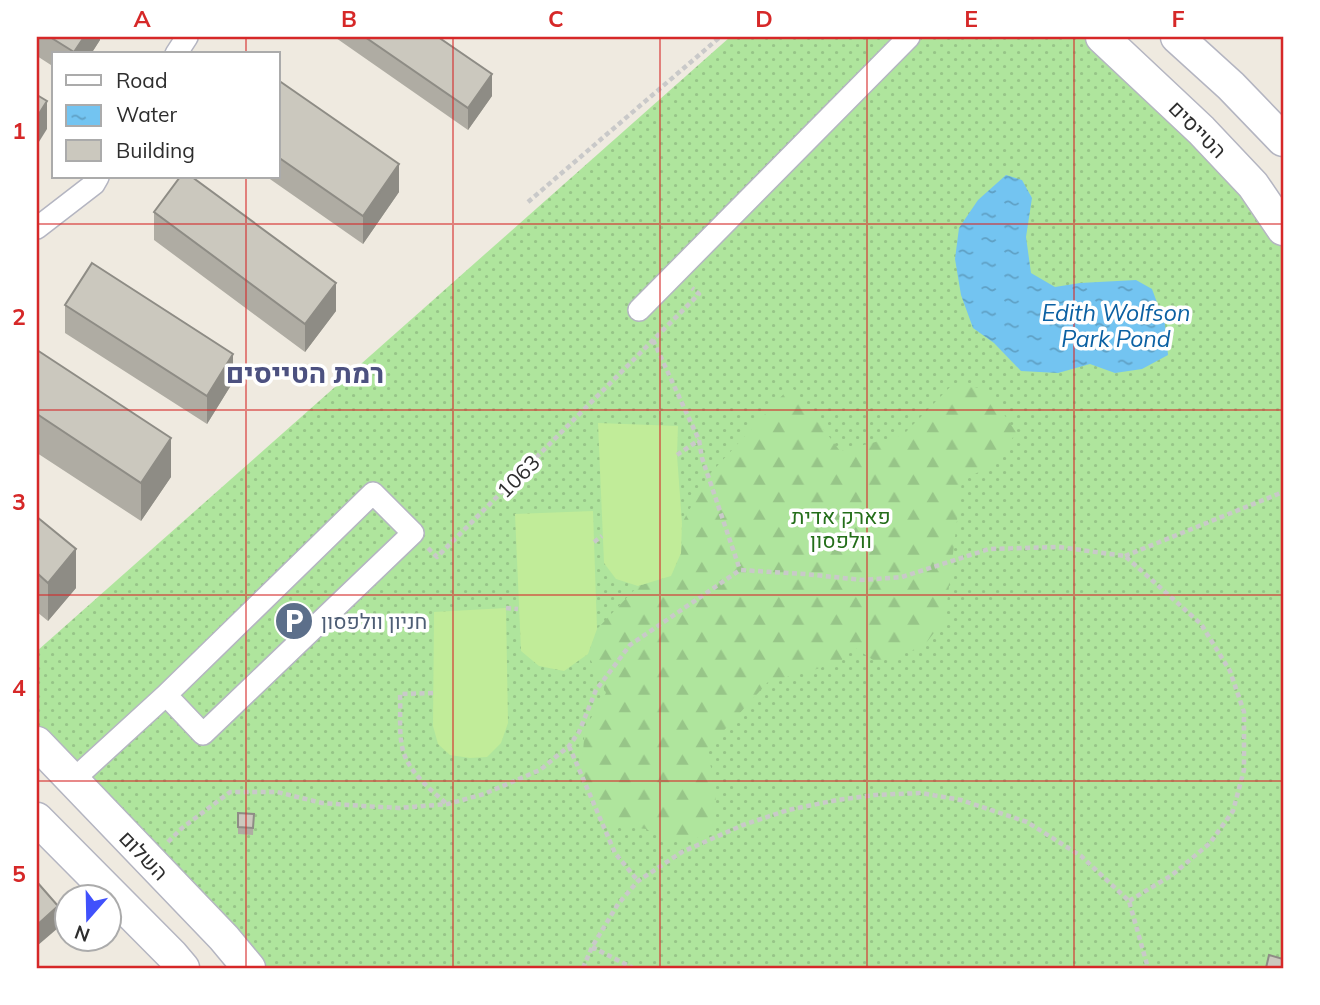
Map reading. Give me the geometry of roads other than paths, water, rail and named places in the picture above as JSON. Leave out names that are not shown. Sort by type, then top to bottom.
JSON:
[{"type":"main road","name":"הטייסים","points":[[1102,37],[1201,130],[1253,185],[1283,229]]},
{"type":"main road","points":[[1177,37],[1231,86],[1283,139]]},
{"type":"main road","name":"השלום","points":[[37,743],[224,938],[249,968]]},
{"type":"main road","points":[[37,819],[183,968]]},
{"type":"street","points":[[177,52],[187,37]]},
{"type":"street","points":[[639,310],[909,37]]},
{"type":"street","points":[[37,228],[98,178]]},
{"type":"street","points":[[73,780],[166,695],[373,493],[413,533],[203,734],[166,695]]},
{"type":"water","name":"Edith Wolfson Park Pond","points":[[1006,175],[1022,180],[1032,198],[1026,237],[1031,273],[1055,287],[1136,280],[1152,289],[1165,324],[1168,355],[1142,369],[1115,373],[1090,364],[1058,373],[1021,371],[994,343],[973,328],[961,295],[955,259],[959,228],[978,200]]},
{"type":"place","name":"חניון וולפסון","points":[[294,621]]},
{"type":"district","name":"רמת הטייסים","points":[[305,372]]},
{"type":"park label","name":"פארק אדית וולפסון","points":[[841,528]]}]
